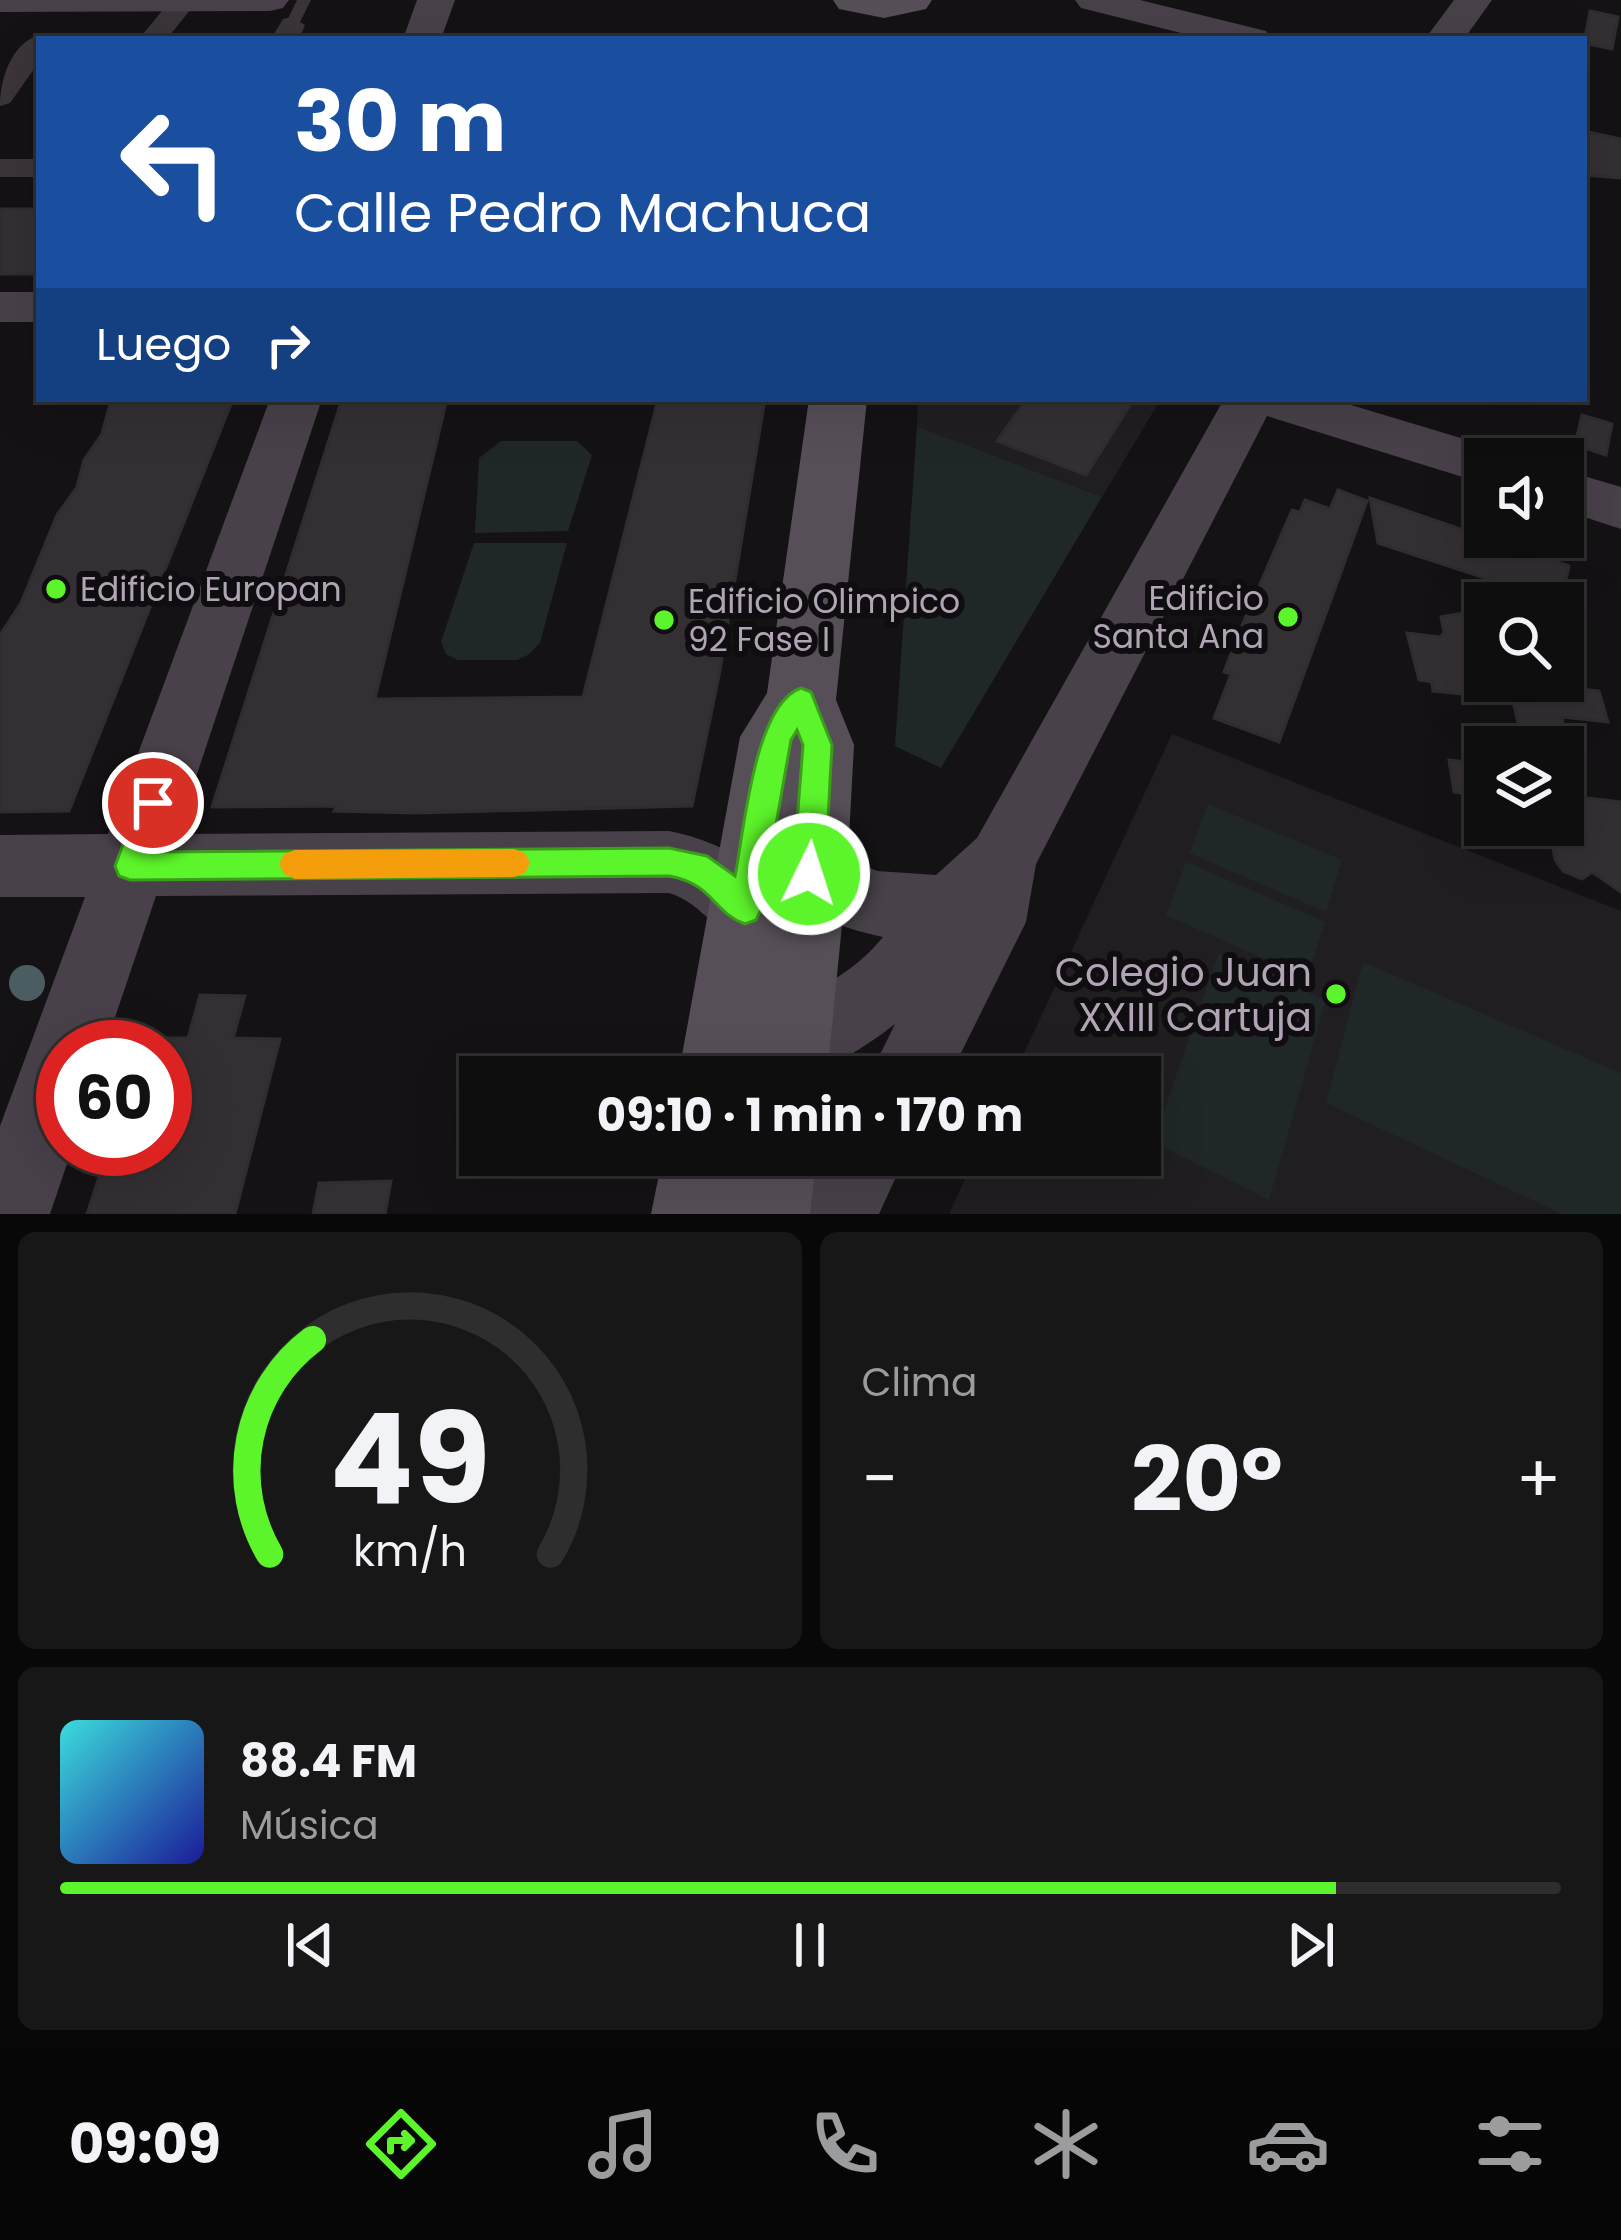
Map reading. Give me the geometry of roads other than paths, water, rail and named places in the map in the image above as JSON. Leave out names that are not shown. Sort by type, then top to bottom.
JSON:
[{"type":"main road","points":[[0,1],[185,0],[288,16]]},
{"type":"main road","points":[[423,36],[436,0]]},
{"type":"main road","points":[[1094,0],[1240,36]]},
{"type":"main road","points":[[1446,36],[1473,0]]},
{"type":"main road","points":[[856,1],[894,20]]},
{"type":"main road","points":[[0,307],[36,307]]},
{"type":"main road","points":[[76,1020],[295,402]]},
{"type":"main road","points":[[761,1056],[777,892],[818,745],[801,700],[838,402]]},
{"type":"main road","points":[[780,1056],[843,1018],[897,977],[976,884],[1248,402]]},
{"type":"main road","points":[[1281,402],[1464,459]]},
{"type":"main road","points":[[1584,497],[1621,508]]},
{"type":"main road","points":[[0,866],[669,862],[696,866],[718,880],[777,892],[844,896],[895,911],[976,884]]},
{"type":"main road","points":[[919,1056],[990,922],[976,884]]},
{"type":"main road","points":[[9,1214],[36,1136]]},
{"type":"main road","points":[[696,1214],[703,1176]]},
{"type":"main road","points":[[765,1214],[770,1176]]},
{"type":"main road","points":[[835,1214],[855,1176]]},
{"type":"street","points":[[44,36],[58,16],[60,0]]},
{"type":"street","points":[[155,36],[185,0]]},
{"type":"street","points":[[0,97],[36,47]]},
{"type":"street","points":[[0,168],[36,168]]},
{"type":"place","name":"Edificio Europan","points":[[56,589]]},
{"type":"place","name":"Edificio Santa Ana","points":[[1288,617]]},
{"type":"place","name":"Edificio Olimpico 92 Fase I","points":[[664,620]]},
{"type":"place","name":"Colegio Juan XXIII Cartuja","points":[[1336,994]]}]
